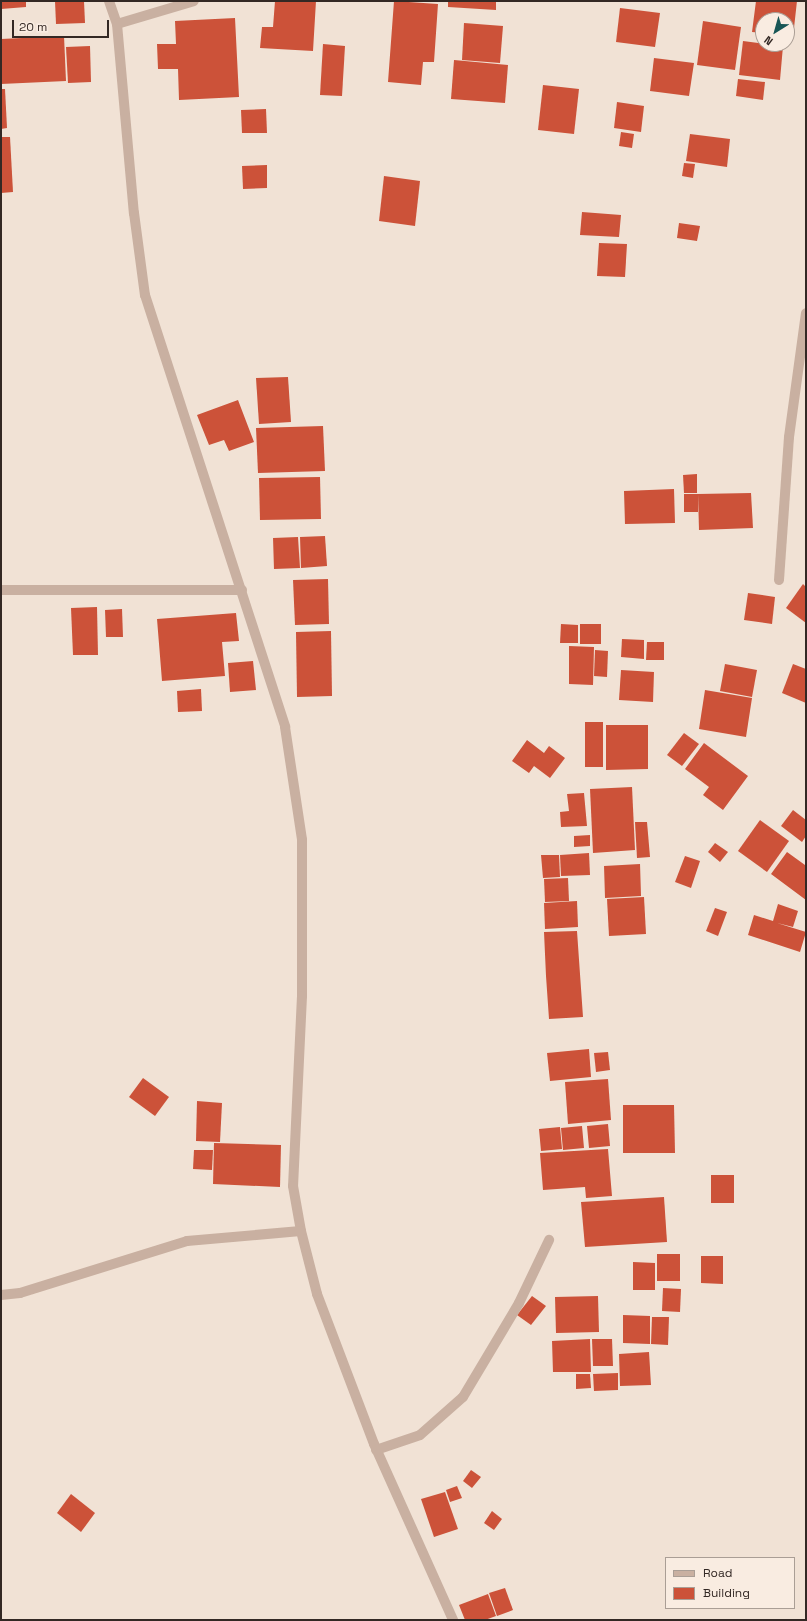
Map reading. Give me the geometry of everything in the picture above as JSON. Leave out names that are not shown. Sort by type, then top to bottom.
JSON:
[{"type":"street","points":[[109,1],[117,24],[134,213],[145,295],[158,339],[242,590],[285,727],[302,840],[302,996],[294,1186],[300,1231],[318,1294],[376,1450],[453,1620]]},
{"type":"street","points":[[117,24],[194,1]]},
{"type":"street","points":[[779,580],[789,438],[806,313]]},
{"type":"street","points":[[1,590],[242,590]]},
{"type":"street","points":[[1,1295],[20,1293],[124,1259],[187,1241],[300,1231]]},
{"type":"street","points":[[376,1450],[420,1435],[463,1397],[519,1303],[549,1240]]},
{"type":"building","points":[[1,1],[26,1],[26,7],[1,9]]},
{"type":"building","points":[[55,1],[84,1],[85,23],[56,24]]},
{"type":"building","points":[[275,1],[316,1],[313,51],[260,48],[262,27],[273,27]]},
{"type":"building","points":[[394,1],[438,4],[434,62],[423,62],[421,85],[388,82]]},
{"type":"building","points":[[448,1],[496,1],[496,10],[448,7]]},
{"type":"building","points":[[756,1],[797,1],[795,19],[795,12],[755,12],[755,32],[752,32]]},
{"type":"building","points":[[620,8],[660,13],[655,47],[616,42]]},
{"type":"building","points":[[235,18],[239,97],[179,100],[178,69],[158,69],[157,44],[176,44],[175,21]]},
{"type":"building","points":[[703,21],[741,27],[735,70],[697,65]]},
{"type":"building","points":[[464,23],[503,26],[500,63],[462,60]]},
{"type":"building","points":[[64,36],[66,81],[1,84],[1,39]]},
{"type":"building","points":[[743,41],[755,42],[755,52],[782,52],[780,80],[739,75]]},
{"type":"building","points":[[323,44],[345,46],[342,96],[320,95]]},
{"type":"building","points":[[90,46],[91,82],[68,83],[66,47]]},
{"type":"building","points":[[654,58],[694,63],[689,96],[650,91]]},
{"type":"building","points":[[454,60],[508,65],[505,103],[451,99]]},
{"type":"building","points":[[738,79],[765,82],[763,100],[736,96]]},
{"type":"building","points":[[543,85],[579,89],[574,134],[538,130]]},
{"type":"building","points":[[1,89],[5,89],[7,128],[1,129]]},
{"type":"building","points":[[617,102],[644,106],[641,132],[614,128]]},
{"type":"building","points":[[266,109],[267,133],[242,133],[241,110]]},
{"type":"building","points":[[621,132],[634,134],[632,148],[619,146]]},
{"type":"building","points":[[690,134],[730,139],[727,167],[686,161]]},
{"type":"building","points":[[1,137],[10,137],[13,192],[1,193]]},
{"type":"building","points":[[684,163],[695,164],[693,178],[682,176]]},
{"type":"building","points":[[267,165],[267,188],[243,189],[242,166]]},
{"type":"building","points":[[384,176],[420,181],[415,226],[379,221]]},
{"type":"building","points":[[582,212],[621,215],[619,237],[580,235]]},
{"type":"building","points":[[679,223],[700,226],[697,241],[677,238]]},
{"type":"building","points":[[599,243],[627,244],[625,277],[597,276]]},
{"type":"building","points":[[288,377],[291,422],[259,424],[256,378]]},
{"type":"building","points":[[238,400],[254,442],[229,451],[224,440],[209,445],[197,415]]},
{"type":"building","points":[[323,426],[325,471],[258,473],[256,428]]},
{"type":"building","points":[[697,474],[697,493],[684,493],[683,475]]},
{"type":"building","points":[[320,477],[321,519],[260,520],[259,478]]},
{"type":"building","points":[[674,489],[675,523],[625,524],[624,491]]},
{"type":"building","points":[[751,493],[753,528],[699,530],[698,494]]},
{"type":"building","points":[[684,494],[698,494],[698,512],[684,512]]},
{"type":"building","points":[[325,536],[327,566],[301,568],[300,537]]},
{"type":"building","points":[[298,537],[300,568],[274,569],[273,538]]},
{"type":"building","points":[[328,579],[329,624],[295,625],[293,580]]},
{"type":"building","points":[[803,584],[806,587],[806,623],[786,608]]},
{"type":"building","points":[[748,593],[775,597],[772,624],[744,620]]},
{"type":"building","points":[[97,607],[98,655],[73,655],[71,608]]},
{"type":"building","points":[[122,609],[123,637],[106,637],[105,610]]},
{"type":"building","points":[[236,613],[239,641],[222,642],[225,676],[162,681],[157,619]]},
{"type":"building","points":[[561,624],[578,625],[578,643],[560,643]]},
{"type":"building","points":[[580,624],[601,624],[601,644],[580,644]]},
{"type":"building","points":[[331,631],[332,696],[297,697],[296,632]]},
{"type":"building","points":[[622,639],[644,640],[644,659],[621,657]]},
{"type":"building","points":[[647,642],[664,642],[664,660],[646,660]]},
{"type":"building","points":[[569,646],[594,647],[593,685],[569,684]]},
{"type":"building","points":[[595,650],[608,651],[607,677],[594,676]]},
{"type":"building","points":[[253,661],[256,690],[230,692],[228,663]]},
{"type":"building","points":[[725,664],[757,670],[752,697],[720,691]]},
{"type":"building","points":[[793,664],[806,669],[806,703],[782,693]]},
{"type":"building","points":[[621,670],[654,672],[653,702],[619,700]]},
{"type":"building","points":[[201,689],[202,711],[178,712],[177,691]]},
{"type":"building","points":[[705,690],[752,698],[746,737],[699,729]]},
{"type":"building","points":[[585,722],[603,722],[603,767],[585,767]]},
{"type":"building","points":[[606,725],[648,725],[648,769],[606,770]]},
{"type":"building","points":[[684,733],[699,744],[682,766],[667,755]]},
{"type":"building","points":[[527,740],[544,753],[549,746],[565,758],[550,778],[534,766],[529,773],[512,761]]},
{"type":"building","points":[[704,743],[748,776],[723,810],[703,795],[709,787],[685,769]]},
{"type":"building","points":[[632,787],[635,850],[593,853],[590,789]]},
{"type":"building","points":[[584,793],[587,826],[561,827],[560,812],[569,811],[567,794]]},
{"type":"building","points":[[793,810],[806,820],[806,836],[802,842],[781,826]]},
{"type":"building","points":[[760,820],[789,841],[767,872],[738,851]]},
{"type":"building","points":[[635,822],[647,822],[650,857],[637,858]]},
{"type":"building","points":[[590,835],[590,846],[574,847],[574,836]]},
{"type":"building","points":[[715,843],[728,852],[720,862],[708,852]]},
{"type":"building","points":[[787,852],[805,865],[806,864],[806,900],[771,874]]},
{"type":"building","points":[[589,853],[590,875],[561,876],[560,855]]},
{"type":"building","points":[[541,855],[559,855],[560,877],[543,878]]},
{"type":"building","points":[[685,856],[700,861],[691,888],[675,882]]},
{"type":"building","points":[[640,864],[641,896],[605,898],[604,866]]},
{"type":"building","points":[[568,878],[569,901],[545,902],[544,879]]},
{"type":"building","points":[[644,897],[646,934],[609,936],[607,899]]},
{"type":"building","points":[[577,901],[578,927],[545,929],[544,903]]},
{"type":"building","points":[[778,904],[798,911],[793,927],[777,923],[806,932],[800,952],[748,935],[754,915],[773,921]]},
{"type":"building","points":[[715,908],[727,912],[718,936],[706,931]]},
{"type":"building","points":[[577,931],[583,1017],[549,1019],[544,932]]},
{"type":"building","points":[[589,1049],[591,1077],[550,1081],[547,1053]]},
{"type":"building","points":[[608,1052],[610,1070],[596,1072],[594,1053]]},
{"type":"building","points":[[143,1078],[169,1097],[155,1116],[129,1097]]},
{"type":"building","points":[[608,1079],[611,1120],[568,1124],[565,1082]]},
{"type":"building","points":[[197,1101],[222,1103],[220,1142],[196,1141]]},
{"type":"building","points":[[623,1105],[674,1105],[675,1153],[623,1153]]},
{"type":"building","points":[[608,1124],[610,1146],[589,1148],[587,1126]]},
{"type":"building","points":[[582,1126],[584,1148],[563,1150],[561,1128]]},
{"type":"building","points":[[560,1127],[562,1149],[541,1151],[539,1129]]},
{"type":"building","points":[[214,1143],[281,1145],[280,1187],[213,1184]]},
{"type":"building","points":[[608,1149],[612,1196],[586,1198],[585,1187],[543,1190],[540,1153]]},
{"type":"building","points":[[194,1150],[213,1150],[212,1170],[193,1169]]},
{"type":"building","points":[[711,1175],[734,1175],[734,1203],[711,1203]]},
{"type":"building","points":[[664,1197],[667,1242],[585,1247],[581,1202]]},
{"type":"building","points":[[657,1254],[680,1254],[680,1281],[657,1281]]},
{"type":"building","points":[[701,1256],[723,1256],[723,1284],[701,1283]]},
{"type":"building","points":[[633,1262],[655,1263],[655,1290],[633,1290]]},
{"type":"building","points":[[663,1288],[681,1289],[680,1312],[662,1311]]},
{"type":"building","points":[[532,1296],[546,1306],[531,1325],[517,1315]]},
{"type":"building","points":[[598,1296],[599,1332],[556,1333],[555,1297]]},
{"type":"building","points":[[623,1315],[650,1316],[650,1344],[623,1343]]},
{"type":"building","points":[[652,1317],[669,1317],[668,1345],[651,1344]]},
{"type":"building","points":[[590,1339],[591,1372],[553,1372],[552,1341]]},
{"type":"building","points":[[592,1339],[612,1339],[613,1366],[593,1366]]},
{"type":"building","points":[[649,1352],[651,1385],[620,1386],[619,1354]]},
{"type":"building","points":[[618,1373],[618,1390],[594,1391],[593,1374]]},
{"type":"building","points":[[576,1374],[590,1374],[591,1388],[576,1389]]},
{"type":"building","points":[[471,1470],[481,1477],[472,1488],[463,1481]]},
{"type":"building","points":[[457,1486],[462,1498],[450,1502],[446,1490]]},
{"type":"building","points":[[445,1492],[458,1529],[434,1537],[421,1499]]},
{"type":"building","points":[[71,1494],[95,1513],[81,1532],[57,1513]]},
{"type":"building","points":[[492,1511],[502,1519],[494,1530],[484,1523]]},
{"type":"building","points":[[505,1588],[513,1610],[497,1616],[489,1593]]},
{"type":"building","points":[[488,1594],[496,1616],[485,1620],[465,1620],[459,1605]]}]
